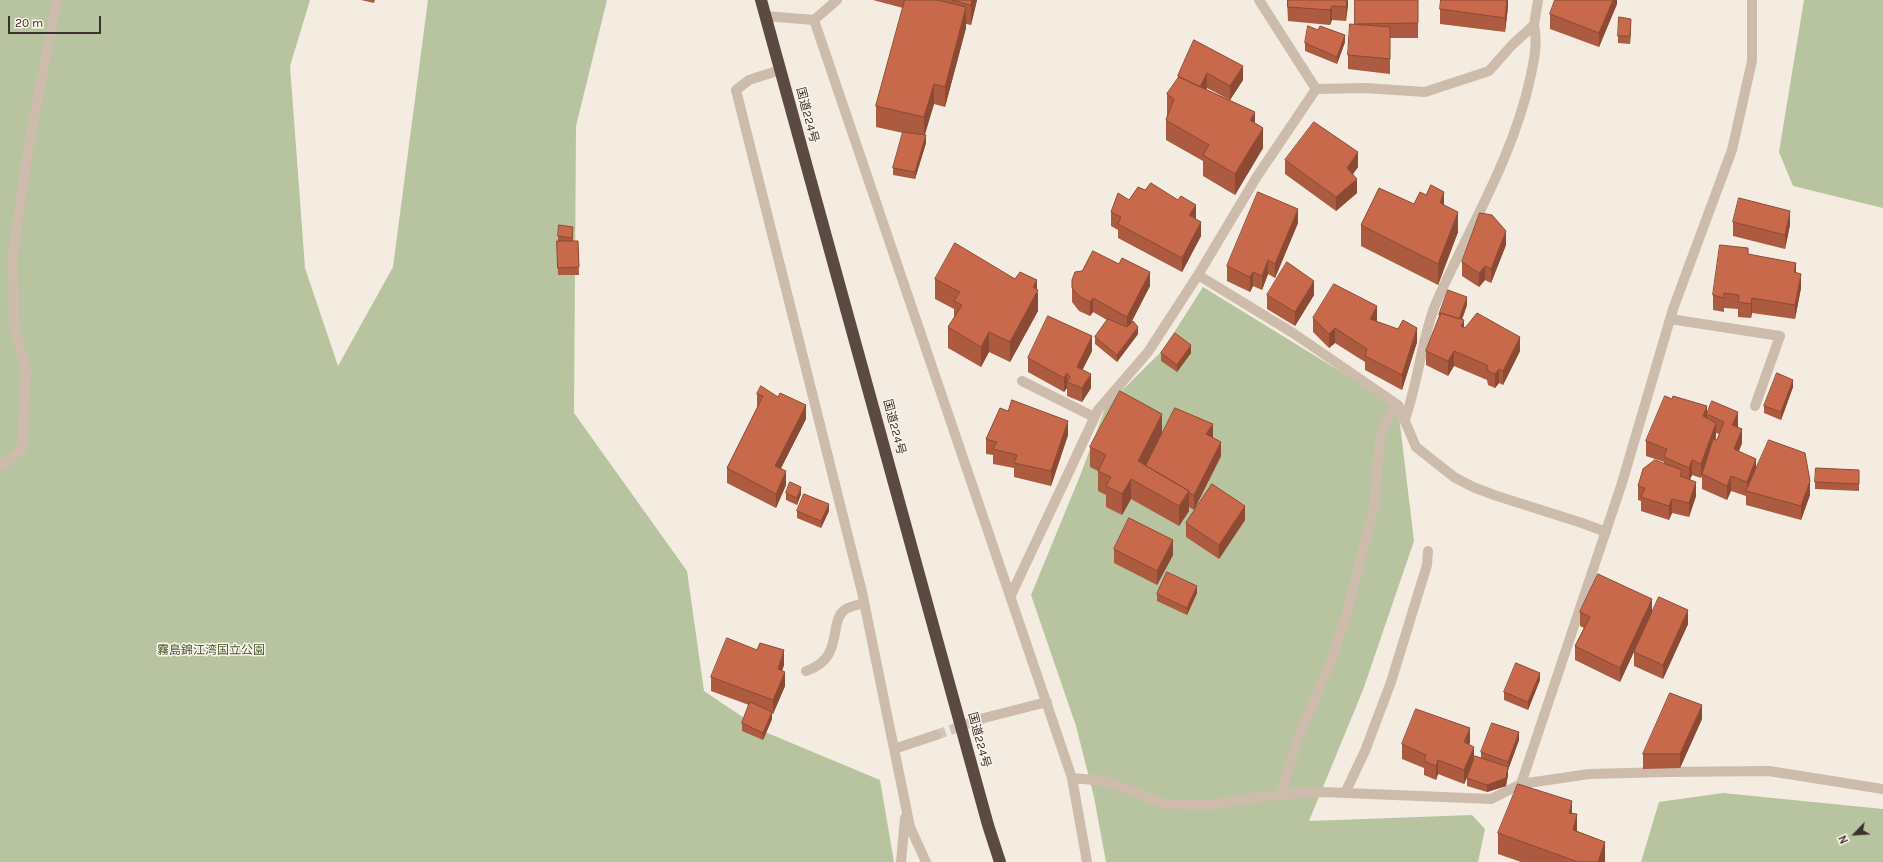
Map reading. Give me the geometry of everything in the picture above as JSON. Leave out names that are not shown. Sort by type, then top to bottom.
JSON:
[{"type":"highway","name":"国道224号","points":[[761,0],[988,825],[1000,862]]},
{"type":"street","points":[[0,467],[22,449],[26,371],[14,325],[14,253],[28,149],[57,0]]},
{"type":"street","points":[[765,16],[814,20],[837,0]]},
{"type":"street","points":[[1259,0],[1316,89]]},
{"type":"street","points":[[1405,419],[1415,387],[1425,336],[1435,306],[1480,212],[1516,128],[1535,55],[1536,32],[1534,25],[1538,0]]},
{"type":"street","points":[[1521,784],[1622,483],[1670,319],[1732,150],[1752,62],[1752,0]]},
{"type":"street","points":[[814,20],[1072,778],[1087,862]]},
{"type":"street","points":[[1316,89],[1365,88],[1425,92],[1489,72],[1512,45],[1534,25]]},
{"type":"street","points":[[780,70],[749,80],[736,90],[864,603],[910,827],[926,862]]},
{"type":"street","points":[[1011,596],[1098,410],[1148,352],[1198,275],[1256,178],[1316,89]]},
{"type":"street","points":[[1198,275],[1293,333],[1398,404],[1416,447],[1454,477],[1494,495],[1606,532]]},
{"type":"street","points":[[1670,319],[1780,336],[1755,406]]},
{"type":"street","points":[[1022,381],[1094,417]]},
{"type":"street","points":[[1281,795],[1296,743],[1332,659],[1347,612],[1374,508],[1380,438],[1388,417],[1398,404]]},
{"type":"street","points":[[1345,793],[1365,751],[1394,675],[1427,565],[1428,551]]},
{"type":"street","points":[[806,671],[814,668],[824,661],[834,644],[838,620],[845,610],[864,603]]},
{"type":"street","points":[[984,718],[1047,702]]},
{"type":"street","points":[[894,749],[936,735]]},
{"type":"street","points":[[1072,778],[1106,781],[1165,804],[1211,805],[1281,795],[1345,793],[1491,799],[1521,784],[1589,774],[1666,772],[1769,771],[1883,789]]},
{"type":"street","points":[[902,862],[906,806]]},
{"type":"green space","name":"霧島錦江湾国立公園","points":[[0,0],[310,0],[290,66],[305,268],[338,366],[393,267],[428,0],[607,0],[576,126],[574,413],[687,571],[704,691],[765,732],[880,780],[894,862],[0,862]]},
{"type":"green space","points":[[1804,0],[1883,0],[1883,208],[1793,186],[1779,152]]},
{"type":"green space","points":[[1203,287],[1387,400],[1399,416],[1414,541],[1363,690],[1309,821],[1472,815],[1485,829],[1478,862],[1106,862],[1094,797],[1076,726],[1031,595],[1080,476],[1106,406],[1163,350]]},
{"type":"green space","points":[[1723,793],[1883,809],[1883,862],[1641,862],[1659,802]]},
{"type":"building","points":[[905,0],[937,0],[966,7],[945,87],[934,84],[924,117],[876,106]]},
{"type":"building","points":[[952,0],[972,0],[971,5]]},
{"type":"building","points":[[1288,0],[1347,0],[1346,7],[1332,6],[1330,10],[1288,7]]},
{"type":"building","points":[[1355,0],[1418,0],[1418,23],[1355,24]]},
{"type":"building","points":[[1441,0],[1507,0],[1505,18],[1440,9]]},
{"type":"building","points":[[1555,0],[1613,0],[1599,33],[1550,14]]},
{"type":"building","points":[[1619,17],[1631,19],[1630,36],[1618,36]]},
{"type":"building","points":[[1350,24],[1390,27],[1390,59],[1348,55]]},
{"type":"building","points":[[1308,26],[1318,30],[1320,26],[1345,35],[1337,57],[1305,43]]},
{"type":"building","points":[[1194,40],[1243,66],[1230,86],[1207,73],[1200,87],[1178,76]]},
{"type":"building","points":[[1179,77],[1255,112],[1250,120],[1263,128],[1235,174],[1203,155],[1209,145],[1166,120],[1174,99],[1167,94]]},
{"type":"building","points":[[1314,122],[1358,152],[1347,168],[1357,179],[1336,197],[1285,160]]},
{"type":"building","points":[[903,132],[926,135],[915,172],[893,168]]},
{"type":"building","points":[[1151,183],[1178,200],[1181,196],[1196,205],[1189,215],[1201,222],[1182,258],[1118,224],[1121,217],[1111,212],[1118,193],[1129,200],[1138,187],[1145,190]]},
{"type":"building","points":[[1431,185],[1444,192],[1440,203],[1458,212],[1438,264],[1361,225],[1379,188],[1414,204],[1420,192],[1426,195]]},
{"type":"building","points":[[1258,192],[1298,209],[1275,264],[1268,260],[1262,276],[1253,272],[1250,277],[1227,266]]},
{"type":"building","points":[[1739,198],[1790,211],[1785,235],[1733,222]]},
{"type":"building","points":[[1480,213],[1492,215],[1506,231],[1491,269],[1485,266],[1479,273],[1462,262]]},
{"type":"building","points":[[559,225],[573,227],[572,238],[558,236]]},
{"type":"building","points":[[557,241],[578,241],[579,267],[558,268]]},
{"type":"building","points":[[955,243],[1015,279],[1020,272],[1037,280],[1033,287],[1038,290],[1010,342],[989,332],[981,347],[948,327],[962,305],[954,301],[960,292],[935,279]]},
{"type":"building","points":[[1720,245],[1748,248],[1748,254],[1796,263],[1794,272],[1801,274],[1795,305],[1752,298],[1751,304],[1738,302],[1739,295],[1724,293],[1724,298],[1713,295]]},
{"type":"building","points":[[1093,251],[1119,264],[1122,258],[1150,272],[1127,317],[1093,298],[1090,302],[1079,296],[1072,288],[1072,280],[1075,272],[1082,271]]},
{"type":"building","points":[[1287,262],[1314,281],[1295,312],[1267,295]]},
{"type":"building","points":[[1334,284],[1377,306],[1370,319],[1398,329],[1403,320],[1417,328],[1402,375],[1365,356],[1367,349],[1335,328],[1329,334],[1313,318]]},
{"type":"building","points":[[1448,290],[1467,297],[1459,319],[1441,313],[1440,316],[1439,315]]},
{"type":"building","points":[[1441,313],[1464,320],[1461,326],[1465,328],[1477,313],[1520,337],[1503,371],[1499,369],[1495,374],[1488,371],[1487,365],[1454,351],[1448,361],[1426,351]]},
{"type":"building","points":[[1048,316],[1092,336],[1077,367],[1091,374],[1082,388],[1067,382],[1070,377],[1067,373],[1064,378],[1028,358]]},
{"type":"building","points":[[1108,319],[1127,327],[1133,321],[1138,327],[1117,355],[1095,337]]},
{"type":"building","points":[[1175,333],[1191,345],[1177,365],[1161,353]]},
{"type":"building","points":[[1777,373],[1793,380],[1781,412],[1764,406]]},
{"type":"building","points":[[761,386],[778,397],[780,393],[806,405],[775,466],[786,471],[776,494],[727,468],[763,396],[757,394]]},
{"type":"building","points":[[1120,391],[1162,414],[1138,461],[1189,491],[1179,506],[1131,479],[1122,494],[1106,486],[1111,477],[1098,471],[1106,455],[1090,447]]},
{"type":"building","points":[[1665,396],[1672,399],[1673,396],[1707,406],[1703,416],[1716,423],[1701,464],[1692,460],[1689,468],[1664,457],[1667,449],[1646,441]]},
{"type":"building","points":[[1012,400],[1068,421],[1051,471],[1014,463],[1017,455],[993,449],[997,442],[986,439],[1000,408],[1008,411]]},
{"type":"building","points":[[1712,401],[1738,412],[1732,425],[1742,429],[1734,449],[1756,459],[1747,482],[1731,476],[1727,486],[1702,474],[1713,439],[1717,440],[1724,422],[1707,414]]},
{"type":"building","points":[[1175,408],[1213,424],[1206,434],[1221,442],[1194,495],[1146,466]]},
{"type":"building","points":[[1769,440],[1805,453],[1810,481],[1801,506],[1746,491]]},
{"type":"building","points":[[1655,460],[1682,470],[1680,476],[1696,482],[1689,503],[1672,499],[1669,506],[1641,497],[1645,488],[1638,486],[1643,469]]},
{"type":"building","points":[[1816,468],[1859,470],[1859,484],[1815,482]]},
{"type":"building","points":[[790,482],[801,487],[797,498],[786,493]]},
{"type":"building","points":[[1212,484],[1245,506],[1219,545],[1186,523]]},
{"type":"building","points":[[804,494],[829,504],[821,521],[797,511]]},
{"type":"building","points":[[1129,518],[1173,540],[1157,571],[1114,549]]},
{"type":"building","points":[[1167,572],[1197,586],[1187,608],[1157,594]]},
{"type":"building","points":[[1598,574],[1652,599],[1620,668],[1575,646],[1590,617],[1580,612]]},
{"type":"building","points":[[1659,597],[1688,610],[1663,665],[1634,652]]},
{"type":"building","points":[[727,638],[757,650],[760,643],[784,650],[778,669],[785,672],[773,700],[711,677]]},
{"type":"building","points":[[1516,663],[1540,673],[1528,702],[1504,692]]},
{"type":"building","points":[[1670,693],[1702,705],[1680,754],[1643,754]]},
{"type":"building","points":[[750,702],[772,712],[763,733],[742,723]]},
{"type":"building","points":[[1416,709],[1470,728],[1464,742],[1474,747],[1464,770],[1438,760],[1436,766],[1424,761],[1426,755],[1402,744]]},
{"type":"building","points":[[1492,723],[1519,732],[1508,762],[1481,752]]},
{"type":"building","points":[[1475,756],[1508,767],[1506,778],[1487,785],[1467,778]]},
{"type":"building","points":[[1518,784],[1572,801],[1569,813],[1577,814],[1573,830],[1605,842],[1598,862],[1578,862],[1498,833]]},
{"type":"tunnel","points":[[936,735],[984,718]]}]
